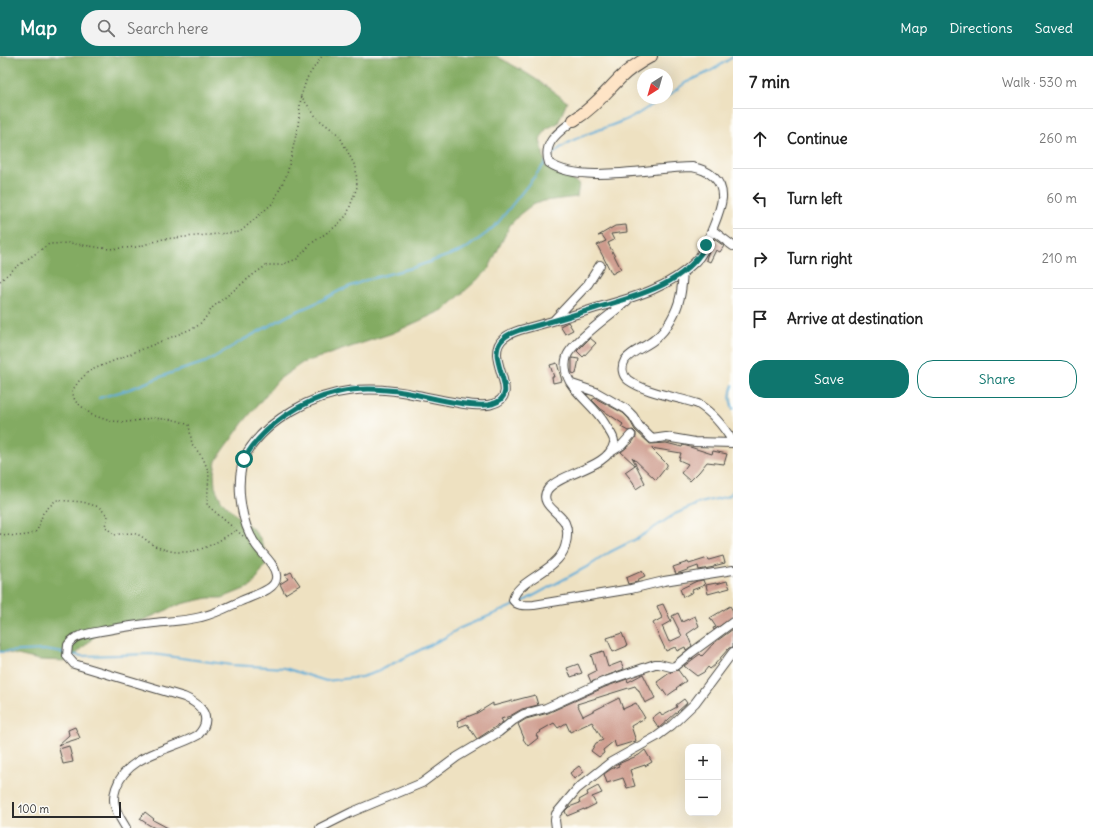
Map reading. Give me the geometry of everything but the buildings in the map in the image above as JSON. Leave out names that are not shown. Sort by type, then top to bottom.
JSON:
[{"type":"street","points":[[126,828],[117,812],[114,801],[114,794],[120,779],[129,769],[140,761],[198,735],[204,727],[205,716],[197,704],[184,697],[74,664],[67,656],[67,649],[74,638],[86,634],[155,622],[188,620],[211,614],[273,586],[276,579],[276,574],[250,535],[242,507],[240,480],[244,459],[249,450],[266,431],[286,415],[319,398],[350,390],[395,391],[483,406],[499,402],[505,393],[504,380],[497,351],[500,342],[509,335],[520,330],[630,299],[654,289],[683,273],[702,253],[720,209],[722,200],[722,192],[719,183],[703,169],[692,166],[604,174],[578,174],[564,171],[549,163],[546,154],[556,134],[591,108],[631,68],[651,56]]},
{"type":"street","points":[[712,230],[733,246]]},
{"type":"street","points":[[554,321],[588,284],[600,265]]},
{"type":"street","points":[[683,273],[680,298],[675,311],[656,339],[630,355],[624,361],[623,372],[628,379],[636,384],[698,404],[715,417],[733,442]]},
{"type":"street","points":[[608,453],[613,444],[613,437],[597,412],[571,384],[566,374],[565,367],[567,355],[570,350],[594,327],[630,299]]},
{"type":"street","points":[[571,384],[596,392],[626,409],[633,416],[639,426],[652,439],[666,437],[695,442],[733,442]]},
{"type":"street","points":[[631,435],[622,445],[608,453],[595,464],[559,481],[547,491],[545,498],[547,503],[566,525],[566,546],[553,565],[517,591],[513,597],[514,602],[523,606],[534,605],[631,589],[691,576],[733,570]]},
{"type":"street","points":[[320,828],[352,812],[422,783],[457,757],[499,732],[524,714],[546,708],[603,682],[655,664],[671,667],[675,666],[691,652],[733,622]]},
{"type":"street","points":[[556,828],[556,814],[577,789],[611,762],[656,737],[672,725],[695,702],[733,652]]},
{"type":"path","points":[[0,281],[15,268],[49,244],[70,243],[109,249],[137,247],[163,239],[215,233],[240,232],[273,203],[287,174],[298,126],[301,96],[308,78],[322,56]]},
{"type":"path","points":[[246,539],[207,505],[209,473],[203,458],[192,444],[189,425],[176,420],[152,418],[128,422],[110,421],[92,415],[75,401],[72,390],[79,380],[89,371],[196,327],[203,321],[213,307],[254,274],[267,265],[281,265],[297,259],[312,243],[335,227],[347,215],[356,187],[356,168],[339,135],[317,118],[301,96]]},
{"type":"path","points":[[0,534],[16,536],[30,535],[37,531],[42,513],[56,500],[83,502],[99,507],[108,516],[105,526],[114,535],[136,534],[154,545],[174,552],[193,552],[215,544],[236,530]]},
{"type":"green space","points":[[0,56],[496,56],[533,77],[567,102],[558,123],[546,129],[540,140],[546,166],[556,173],[568,177],[579,184],[577,197],[544,201],[532,205],[520,214],[510,225],[488,270],[445,309],[393,333],[302,363],[278,380],[242,424],[216,461],[214,473],[215,487],[221,500],[241,520],[252,528],[260,538],[265,551],[266,564],[252,586],[222,598],[208,598],[181,604],[134,624],[97,634],[69,661],[39,660],[0,651]]},
{"type":"waterway","points":[[673,92],[685,83],[709,72],[733,57]]},
{"type":"waterway","points":[[550,157],[568,143],[634,116],[653,104]]},
{"type":"waterway","points":[[99,398],[130,389],[168,374],[206,362],[291,314],[341,290],[366,280],[415,267],[464,250],[497,224],[546,162]]},
{"type":"waterway","points":[[733,385],[730,397],[733,409]]},
{"type":"waterway","points":[[522,602],[592,564],[610,552],[640,537],[675,514],[700,503],[729,496],[733,491]]},
{"type":"waterway","points":[[69,654],[82,656],[152,654],[232,665],[285,668],[326,681],[361,677],[374,673],[446,637],[458,629],[515,605]]},
{"type":"waterway","points":[[0,652],[44,650],[64,653]]},
{"type":"route","points":[[244,459],[249,450],[276,422],[298,408],[319,398],[339,392],[350,390],[395,391],[439,400],[483,406],[499,402],[505,393],[505,386],[498,362],[497,351],[500,342],[504,338],[520,330],[630,299],[654,289],[683,273],[696,261],[706,245]]}]
